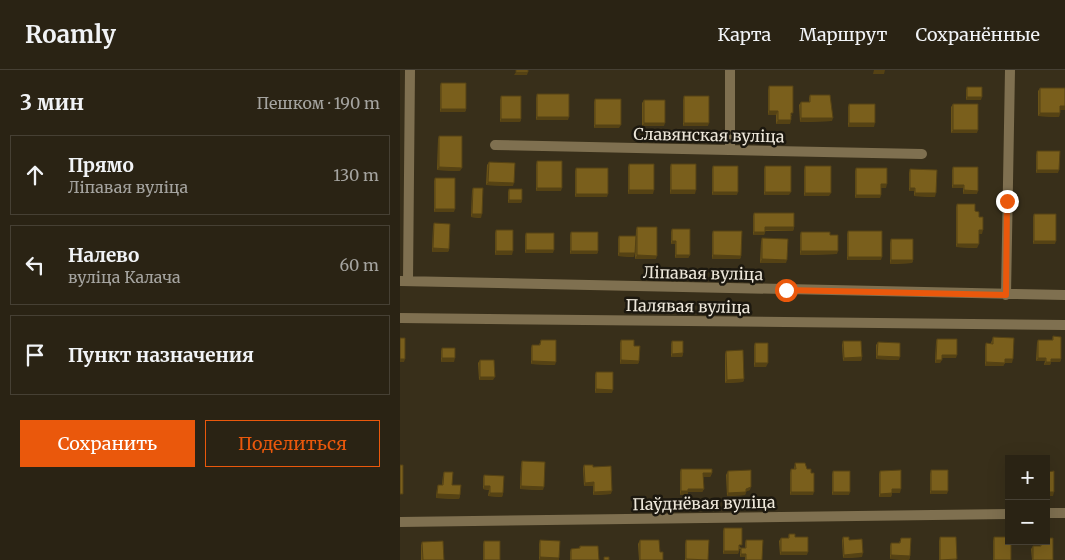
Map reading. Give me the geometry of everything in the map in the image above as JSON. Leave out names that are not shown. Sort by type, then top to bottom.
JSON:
[{"type":"street","points":[[404,281],[410,70]]},
{"type":"street","points":[[730,70],[730,150]]},
{"type":"street","points":[[1006,295],[1010,70]]},
{"type":"street","name":"Славянская вуліца","points":[[495,145],[922,154]]},
{"type":"street","name":"Ліпавая вуліца","points":[[404,281],[1065,295]]},
{"type":"street","name":"Палявая вуліца","points":[[400,318],[1065,325]]},
{"type":"street","points":[[1050,513],[1065,513]]},
{"type":"street","name":"Паўднёвая вуліца","points":[[400,522],[1005,514]]},
{"type":"building","points":[[516,70],[528,70],[528,72],[516,72]]},
{"type":"building","points":[[441,83],[466,83],[466,109],[441,109]]},
{"type":"building","points":[[769,86],[793,86],[793,113],[791,113],[791,120],[778,120],[778,111],[769,111]]},
{"type":"building","points":[[967,87],[982,87],[982,97],[967,97]]},
{"type":"building","points":[[1040,88],[1065,88],[1065,106],[1060,106],[1060,113],[1040,113]]},
{"type":"building","points":[[537,94],[569,94],[569,117],[537,117]]},
{"type":"building","points":[[810,95],[830,95],[833,118],[801,118],[801,102],[810,102]]},
{"type":"building","points":[[501,96],[521,96],[521,119],[501,119]]},
{"type":"building","points":[[684,96],[709,96],[709,123],[684,123]]},
{"type":"building","points":[[595,99],[621,99],[621,125],[595,125]]},
{"type":"building","points":[[644,100],[665,100],[665,123],[644,123]]},
{"type":"building","points":[[849,104],[875,104],[875,123],[849,123]]},
{"type":"building","points":[[953,104],[978,104],[978,130],[953,130]]},
{"type":"building","points":[[439,136],[462,136],[462,168],[439,167]]},
{"type":"building","points":[[1037,151],[1060,151],[1059,170],[1037,170]]},
{"type":"building","points":[[537,161],[562,161],[562,188],[537,188]]},
{"type":"building","points":[[489,162],[515,163],[514,183],[488,182]]},
{"type":"building","points":[[629,164],[654,164],[654,190],[629,190]]},
{"type":"building","points":[[671,164],[696,164],[696,190],[671,190]]},
{"type":"building","points":[[713,166],[738,166],[738,192],[713,192]]},
{"type":"building","points":[[765,166],[791,166],[791,192],[765,192]]},
{"type":"building","points":[[805,166],[831,166],[831,193],[805,193]]},
{"type":"building","points":[[953,167],[978,167],[978,191],[964,190],[964,185],[953,185]]},
{"type":"building","points":[[576,168],[608,168],[608,194],[576,194]]},
{"type":"building","points":[[856,168],[887,168],[887,184],[881,184],[881,195],[856,195]]},
{"type":"building","points":[[910,169],[937,170],[936,193],[915,193],[915,188],[910,188]]},
{"type":"building","points":[[435,178],[455,178],[455,209],[435,209]]},
{"type":"building","points":[[473,188],[483,188],[482,214],[472,214]]},
{"type":"building","points":[[509,189],[522,189],[522,200],[509,200]]},
{"type":"building","points":[[957,204],[975,204],[975,211],[979,212],[979,217],[983,217],[983,230],[979,230],[979,244],[957,244]]},
{"type":"building","points":[[754,213],[794,213],[794,227],[765,227],[765,232],[754,232]]},
{"type":"building","points":[[1034,214],[1056,214],[1056,241],[1034,241]]},
{"type":"building","points":[[434,223],[450,224],[449,249],[433,248]]},
{"type":"building","points":[[637,227],[657,227],[657,256],[637,255]]},
{"type":"building","points":[[672,229],[690,229],[690,255],[676,255],[676,241],[672,241]]},
{"type":"building","points":[[496,230],[513,230],[513,251],[496,251]]},
{"type":"building","points":[[713,231],[742,231],[741,256],[713,255]]},
{"type":"building","points":[[848,231],[882,231],[882,257],[848,257]]},
{"type":"building","points":[[571,232],[598,232],[598,251],[571,251]]},
{"type":"building","points":[[801,232],[830,232],[830,235],[838,235],[838,251],[801,251]]},
{"type":"building","points":[[526,233],[554,233],[554,250],[526,250]]},
{"type":"building","points":[[619,236],[636,236],[635,253],[619,253]]},
{"type":"building","points":[[762,238],[788,239],[787,260],[762,259]]},
{"type":"building","points":[[891,239],[913,239],[913,260],[891,260]]},
{"type":"building","points":[[1053,336],[1061,337],[1061,359],[1051,359],[1051,362],[1046,362],[1046,358],[1038,358],[1038,340],[1053,340]]},
{"type":"building","points":[[993,337],[1014,338],[1013,359],[1005,359],[1005,363],[986,362],[986,343],[993,344]]},
{"type":"building","points":[[400,338],[405,338],[405,359],[400,359]]},
{"type":"building","points":[[937,339],[957,339],[957,355],[942,355],[942,360],[936,360]]},
{"type":"building","points":[[541,340],[556,340],[556,362],[532,361],[532,345],[540,345]]},
{"type":"building","points":[[621,340],[634,340],[634,346],[640,346],[639,361],[621,360]]},
{"type":"building","points":[[672,341],[683,341],[683,353],[672,354]]},
{"type":"building","points":[[843,341],[861,341],[862,357],[844,358]]},
{"type":"building","points":[[878,342],[900,343],[900,357],[877,356]]},
{"type":"building","points":[[755,343],[768,343],[768,363],[755,363]]},
{"type":"building","points":[[442,348],[455,348],[455,358],[442,358]]},
{"type":"building","points":[[743,350],[744,379],[727,380],[726,351]]},
{"type":"building","points":[[480,360],[494,360],[495,377],[480,377]]},
{"type":"building","points":[[596,372],[613,372],[613,390],[596,389]]},
{"type":"building","points":[[522,461],[545,462],[544,487],[521,486]]},
{"type":"building","points":[[795,463],[805,463],[807,469],[811,469],[811,473],[814,473],[814,492],[791,492],[791,469],[796,469]]},
{"type":"building","points":[[400,465],[403,465],[403,494],[400,494]]},
{"type":"building","points":[[584,465],[593,465],[593,467],[611,466],[612,491],[594,492],[594,482],[585,483]]},
{"type":"building","points":[[681,469],[712,469],[712,473],[703,473],[704,489],[681,491]]},
{"type":"building","points":[[751,470],[751,487],[746,489],[746,492],[728,493],[728,471]]},
{"type":"building","points":[[901,470],[901,489],[892,489],[892,493],[880,494],[880,471]]},
{"type":"building","points":[[931,470],[948,470],[948,491],[931,491]]},
{"type":"building","points":[[833,471],[850,471],[850,492],[833,492]]},
{"type":"building","points":[[1054,471],[1054,492],[1050,492],[1050,472]]},
{"type":"building","points":[[444,472],[453,472],[452,485],[461,485],[460,495],[437,494],[438,485],[443,485]]},
{"type":"building","points":[[484,475],[504,476],[503,493],[490,493],[490,486],[484,486]]},
{"type":"building","points":[[724,528],[742,528],[742,545],[739,545],[739,551],[724,551]]},
{"type":"building","points":[[789,534],[795,534],[795,537],[808,537],[808,552],[781,552],[781,538],[789,538]]},
{"type":"building","points":[[843,537],[849,537],[849,540],[862,539],[863,553],[844,555]]},
{"type":"building","points":[[940,537],[956,537],[957,559],[940,560]]},
{"type":"building","points":[[994,537],[1005,537],[1005,545],[1011,545],[1011,560],[994,560]]},
{"type":"building","points":[[901,538],[911,538],[910,556],[891,555],[891,543],[900,543]]},
{"type":"building","points":[[1050,538],[1053,538],[1053,560],[1033,560],[1033,546],[1050,545]]},
{"type":"building","points":[[540,540],[560,541],[559,558],[540,557]]},
{"type":"building","points":[[640,540],[659,540],[660,552],[663,552],[663,560],[640,560]]},
{"type":"building","points":[[686,540],[709,540],[708,560],[686,559]]},
{"type":"building","points":[[746,540],[763,540],[762,560],[746,560],[746,554],[741,554],[741,548],[746,548]]},
{"type":"building","points":[[443,541],[444,560],[423,560],[422,542]]},
{"type":"building","points":[[484,541],[500,541],[500,560],[484,560]]},
{"type":"building","points":[[580,546],[598,546],[599,560],[571,560],[571,549],[580,548]]},
{"type":"route","points":[[786,290],[1006,295],[1007,201]]}]
